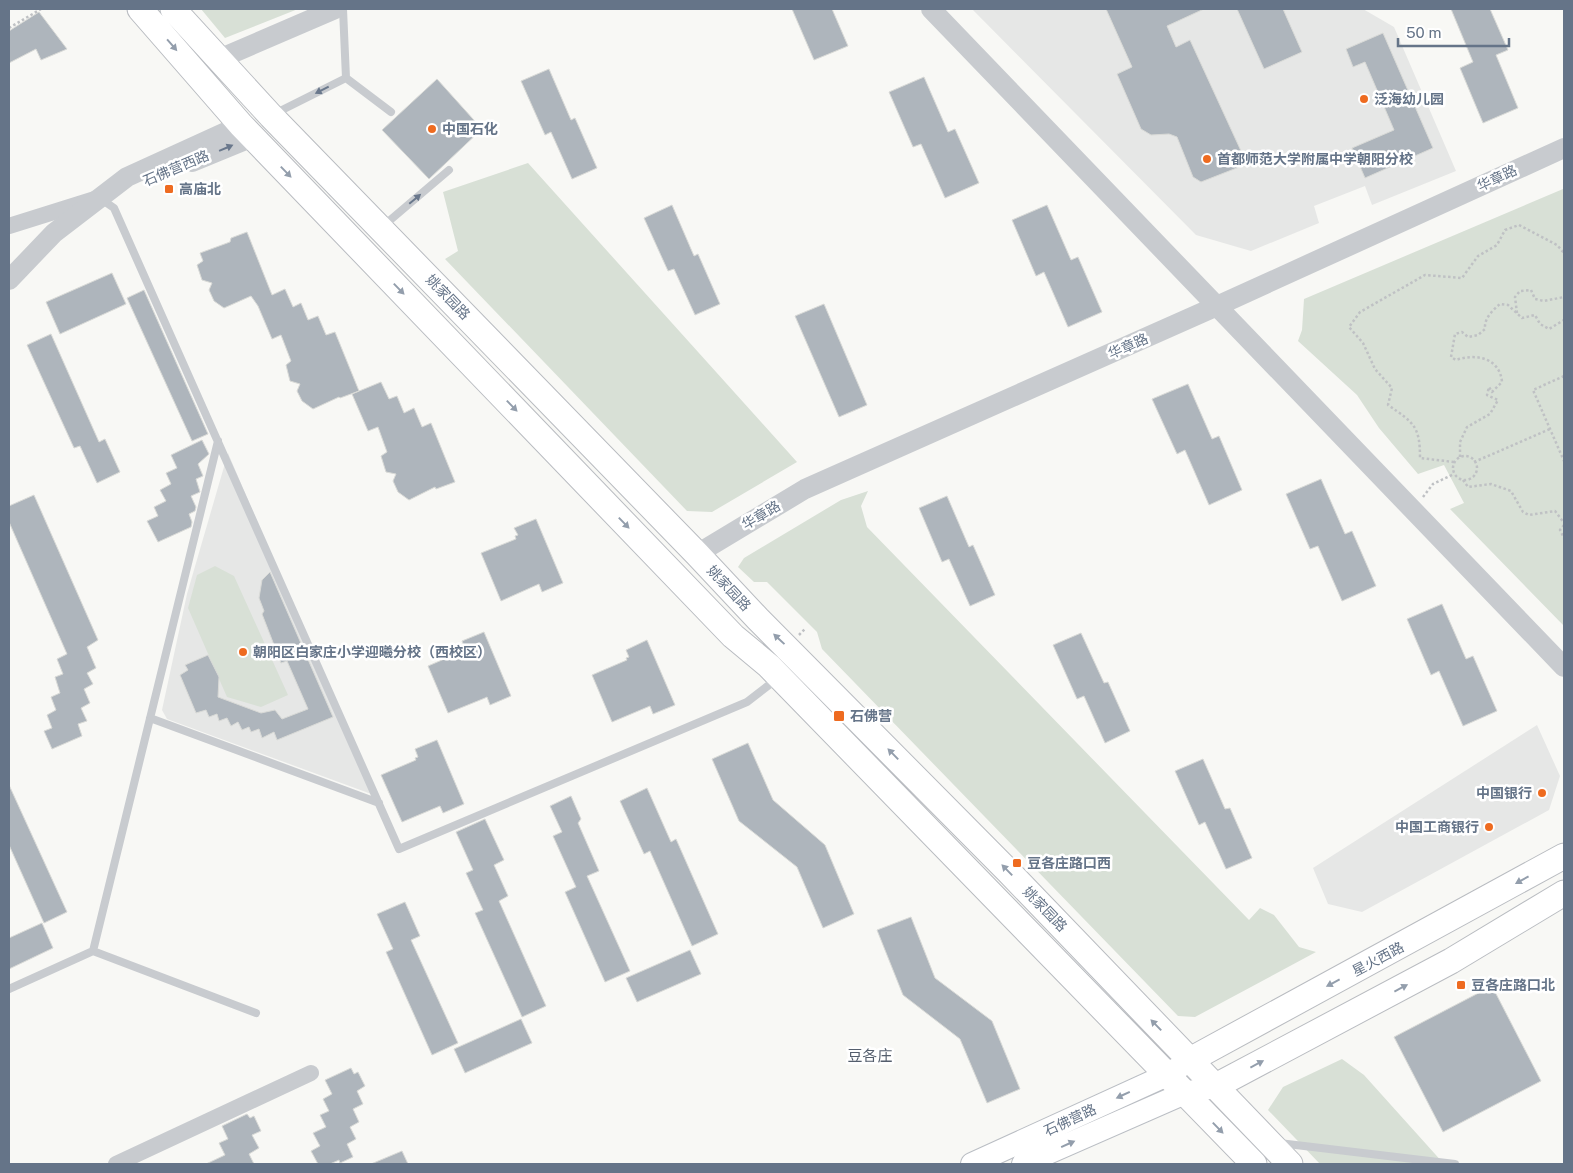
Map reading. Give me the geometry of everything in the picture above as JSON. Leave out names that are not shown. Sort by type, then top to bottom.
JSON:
[{"type":"main road","name":"姚家园路","points":[[140,9],[247,131],[733,636],[779,677],[1254,1164]]},
{"type":"main road","name":"姚家园路","points":[[173,9],[271,116],[758,619],[1008,871],[1290,1164]]},
{"type":"main road","name":"星火西路","points":[[1190,1060],[1564,856]]},
{"type":"main road","points":[[1214,1087],[1451,961],[1564,893]]},
{"type":"main road","name":"石佛营路","points":[[972,1164],[1167,1075],[1190,1060]]},
{"type":"main road","name":"石佛营路","points":[[1024,1164],[1185,1093],[1214,1087]]},
{"type":"street","points":[[219,60],[335,9]]},
{"type":"street","points":[[931,9],[1564,667]]},
{"type":"street","name":"石佛营西路","points":[[9,280],[54,233],[127,177],[247,131]]},
{"type":"street","name":"华章路","points":[[697,554],[805,489],[1217,306],[1564,148]]},
{"type":"street","points":[[9,226],[99,198]]},
{"type":"street","points":[[116,1164],[311,1073]]},
{"type":"lane","points":[[342,9],[346,78],[391,112]]},
{"type":"lane","points":[[271,116],[346,78]]},
{"type":"lane","points":[[380,228],[449,170]]},
{"type":"lane","points":[[99,198],[114,208],[400,849],[747,702],[779,677]]},
{"type":"lane","points":[[93,951],[218,441]]},
{"type":"lane","points":[[150,718],[379,803]]},
{"type":"lane","points":[[9,989],[93,951],[256,1013]]},
{"type":"lane","points":[[1267,1142],[1456,1164]]},
{"type":"path","points":[[9,28],[42,9]]},
{"type":"path","points":[[1463,480],[1474,476],[1476,469],[1474,462],[1468,457],[1460,457],[1454,462],[1420,458],[1420,435],[1406,418],[1388,405],[1392,388],[1375,369],[1363,343],[1349,327],[1360,312],[1425,275],[1462,278],[1478,256],[1497,245],[1505,230],[1519,225],[1557,245],[1564,253]]},
{"type":"path","points":[[1517,313],[1515,297],[1520,292],[1531,290],[1534,299],[1544,301],[1564,297]]},
{"type":"path","points":[[1460,457],[1460,442],[1467,427],[1490,414],[1498,400],[1487,395],[1489,387],[1492,392],[1502,382],[1501,373],[1489,360],[1469,355],[1456,360],[1451,357],[1455,334],[1462,332],[1468,337],[1478,335],[1485,329],[1484,323],[1492,311],[1500,304],[1508,305],[1522,318],[1535,315],[1540,324],[1549,329],[1564,320]]},
{"type":"path","points":[[1564,376],[1533,390],[1564,462]]},
{"type":"path","points":[[1474,462],[1550,429]]},
{"type":"path","points":[[1454,462],[1454,473]]},
{"type":"path","points":[[1414,510],[1433,484],[1454,473]]},
{"type":"path","points":[[1454,473],[1468,487],[1491,484],[1511,491],[1523,512],[1529,516],[1555,511],[1564,524],[1560,530],[1564,538]]},
{"type":"shaded area","points":[[201,9],[298,9],[225,38]]},
{"type":"shaded area","name":"首都师范大学附属中学朝阳分校","points":[[972,9],[1363,9],[1394,27],[1456,171],[1372,205],[1365,186],[1314,206],[1319,223],[1251,251],[1196,235]]},
{"type":"shaded area","points":[[528,163],[797,462],[712,512],[687,511],[445,259],[458,251],[443,192]]},
{"type":"shaded area","points":[[1563,189],[1564,626],[1450,509],[1464,503],[1444,465],[1418,474],[1379,428],[1357,395],[1298,341],[1302,330],[1304,299]]},
{"type":"shaded area","name":"朝阳区白家庄小学迎曦分校（西校区）","points":[[228,453],[374,795],[167,719],[162,710],[187,594]]},
{"type":"shaded area","points":[[868,491],[861,506],[867,527],[1249,920],[1260,908],[1274,915],[1299,947],[1316,952],[1195,1017],[1178,1016],[822,649],[817,632],[767,582],[754,582],[738,567],[744,558],[841,500]]},
{"type":"shaded area","points":[[215,566],[234,576],[288,695],[261,707],[227,697],[188,608],[197,575]]},
{"type":"shaded area","points":[[1537,725],[1560,776],[1549,810],[1362,912],[1328,904],[1313,868]]},
{"type":"shaded area","points":[[1342,1059],[1364,1075],[1444,1164],[1320,1164],[1268,1110],[1283,1087]]},
{"type":"building","points":[[792,9],[832,9],[848,46],[814,60]]},
{"type":"building","points":[[1106,9],[1204,9],[1167,26],[1176,47],[1190,40],[1247,164],[1201,182],[1193,177],[1177,137],[1169,134],[1151,135],[1141,129],[1117,74],[1132,67]]},
{"type":"building","points":[[1237,9],[1283,9],[1302,52],[1264,69]]},
{"type":"building","points":[[1451,9],[1490,9],[1508,50],[1496,55],[1518,108],[1483,123],[1460,68],[1473,62]]},
{"type":"building","points":[[39,12],[67,49],[41,60],[36,49],[9,63],[9,31]]},
{"type":"building","points":[[1383,33],[1433,148],[1365,178],[1352,148],[1394,130],[1365,62],[1353,67],[1346,49]]},
{"type":"building","points":[[549,69],[571,120],[575,118],[597,168],[572,179],[551,132],[545,135],[521,81]]},
{"type":"building","points":[[924,77],[948,132],[955,129],[979,183],[945,198],[921,144],[913,147],[889,92]]},
{"type":"building","name":"中国石化","points":[[437,79],[482,129],[429,179],[382,130]]},
{"type":"building","points":[[672,205],[694,256],[698,254],[720,304],[695,315],[674,269],[668,271],[644,218]]},
{"type":"building","points":[[1047,205],[1071,260],[1078,257],[1102,312],[1068,327],[1044,272],[1036,276],[1012,220]]},
{"type":"building","points":[[247,232],[272,295],[285,289],[293,307],[301,303],[308,320],[318,316],[326,335],[335,332],[359,391],[339,397],[313,409],[302,401],[297,391],[300,384],[290,381],[286,365],[291,361],[281,335],[272,339],[258,306],[251,296],[224,308],[214,301],[209,290],[212,283],[202,280],[197,265],[203,261],[200,253],[230,242],[231,238]]},
{"type":"building","points":[[112,273],[126,304],[60,334],[46,302]]},
{"type":"building","points":[[144,290],[208,434],[192,441],[127,298]]},
{"type":"building","points":[[824,304],[867,405],[839,417],[795,316]]},
{"type":"building","points":[[51,334],[99,442],[105,439],[120,472],[97,483],[80,446],[74,448],[27,345]]},
{"type":"building","points":[[381,382],[389,399],[397,396],[404,413],[414,408],[422,427],[431,423],[455,482],[436,489],[435,487],[409,500],[398,492],[393,481],[396,474],[386,472],[381,456],[387,452],[378,427],[368,431],[352,394]]},
{"type":"building","points":[[1188,384],[1212,439],[1219,436],[1242,490],[1209,505],[1185,450],[1177,454],[1152,399]]},
{"type":"building","points":[[202,440],[209,454],[198,464],[203,476],[196,479],[200,492],[191,496],[196,507],[195,511],[189,514],[192,522],[191,527],[158,542],[147,521],[158,516],[154,507],[166,501],[160,490],[171,484],[166,473],[177,468],[171,455]]},
{"type":"building","points":[[1321,479],[1345,534],[1352,531],[1376,586],[1342,601],[1318,546],[1310,549],[1286,494]]},
{"type":"building","points":[[34,495],[98,640],[87,647],[96,668],[87,673],[93,684],[84,689],[90,703],[81,708],[87,721],[78,724],[82,736],[52,749],[44,731],[52,728],[47,715],[56,710],[51,697],[60,693],[55,677],[63,674],[57,659],[67,654],[9,522],[9,506]]},
{"type":"building","points":[[947,496],[969,547],[973,545],[995,595],[970,606],[949,559],[942,562],[919,508]]},
{"type":"building","points":[[536,519],[563,583],[542,592],[539,584],[501,601],[481,553],[516,539],[515,536],[518,535],[514,528]]},
{"type":"building","points":[[270,572],[333,717],[277,740],[274,732],[262,738],[259,729],[251,732],[249,727],[242,730],[238,722],[231,726],[227,718],[219,721],[217,714],[209,717],[206,710],[196,713],[180,675],[188,670],[185,665],[208,655],[219,677],[218,697],[261,713],[275,710],[282,719],[308,709],[287,661],[281,663],[262,614],[264,611],[259,598],[262,580]]},
{"type":"building","points":[[1442,604],[1466,659],[1473,656],[1497,711],[1463,726],[1439,671],[1431,675],[1407,619]]},
{"type":"building","points":[[484,632],[511,696],[490,705],[487,697],[448,713],[428,666],[463,651],[462,649],[465,648],[462,641]]},
{"type":"building","points":[[1081,633],[1104,683],[1108,682],[1130,731],[1105,743],[1084,696],[1077,699],[1053,645]]},
{"type":"building","points":[[647,640],[675,705],[653,714],[650,706],[612,722],[592,675],[627,660],[626,658],[629,657],[626,650]]},
{"type":"building","points":[[437,740],[464,804],[443,813],[440,806],[402,822],[381,775],[416,760],[415,758],[418,757],[415,749]]},
{"type":"building","points":[[748,743],[773,800],[825,845],[854,914],[823,928],[797,867],[739,821],[712,759]]},
{"type":"building","points":[[1203,759],[1225,809],[1230,808],[1252,858],[1226,869],[1205,822],[1199,825],[1175,771]]},
{"type":"building","points":[[9,785],[67,912],[44,923],[9,845]]},
{"type":"building","points":[[647,788],[671,842],[676,839],[718,934],[692,946],[650,851],[644,854],[620,801]]},
{"type":"building","points":[[571,796],[581,819],[578,823],[599,871],[587,876],[630,971],[605,982],[565,892],[576,887],[553,836],[562,832],[550,806]]},
{"type":"building","points":[[485,819],[504,860],[494,865],[508,896],[499,901],[546,1006],[522,1017],[475,913],[483,910],[466,873],[473,870],[456,832]]},
{"type":"building","points":[[405,902],[420,936],[411,940],[458,1043],[432,1055],[386,952],[393,949],[377,914]]},
{"type":"building","points":[[911,917],[935,978],[992,1021],[1020,1089],[987,1103],[960,1039],[903,995],[877,930]]},
{"type":"building","points":[[42,923],[53,948],[9,969],[9,938]]},
{"type":"building","points":[[690,950],[701,974],[637,1002],[626,978]]},
{"type":"building","points":[[1492,986],[1541,1081],[1443,1132],[1394,1037]]},
{"type":"building","points":[[521,1019],[532,1043],[465,1073],[454,1049]]},
{"type":"building","points":[[351,1068],[354,1074],[358,1072],[365,1086],[357,1091],[363,1104],[353,1109],[359,1122],[350,1127],[356,1139],[347,1144],[353,1157],[340,1163],[339,1160],[330,1164],[318,1164],[311,1151],[320,1146],[313,1133],[326,1127],[320,1115],[329,1111],[323,1099],[332,1094],[325,1080]]},
{"type":"building","points":[[247,1114],[250,1118],[254,1116],[261,1131],[252,1135],[259,1148],[249,1154],[254,1164],[206,1164],[225,1155],[219,1143],[228,1139],[222,1126]]},
{"type":"building","points":[[402,1151],[408,1164],[371,1164]]},
{"type":"place","name":"泛海幼儿园","points":[[1364,99]]},
{"type":"place","name":"中国石化","points":[[432,129]]},
{"type":"place","name":"首都师范大学附属中学朝阳分校","points":[[1207,159]]},
{"type":"place","name":"高庙北","points":[[169,189]]},
{"type":"place","name":"朝阳区白家庄小学迎曦分校（西校区）","points":[[243,652]]},
{"type":"place","name":"石佛营","points":[[839,716]]},
{"type":"place","name":"中国银行","points":[[1542,793]]},
{"type":"place","name":"中国工商银行","points":[[1489,827]]},
{"type":"place","name":"豆各庄路口西","points":[[1017,863]]},
{"type":"place","name":"豆各庄路口北","points":[[1461,985]]},
{"type":"district","name":"豆各庄","points":[[870,1056]]}]
